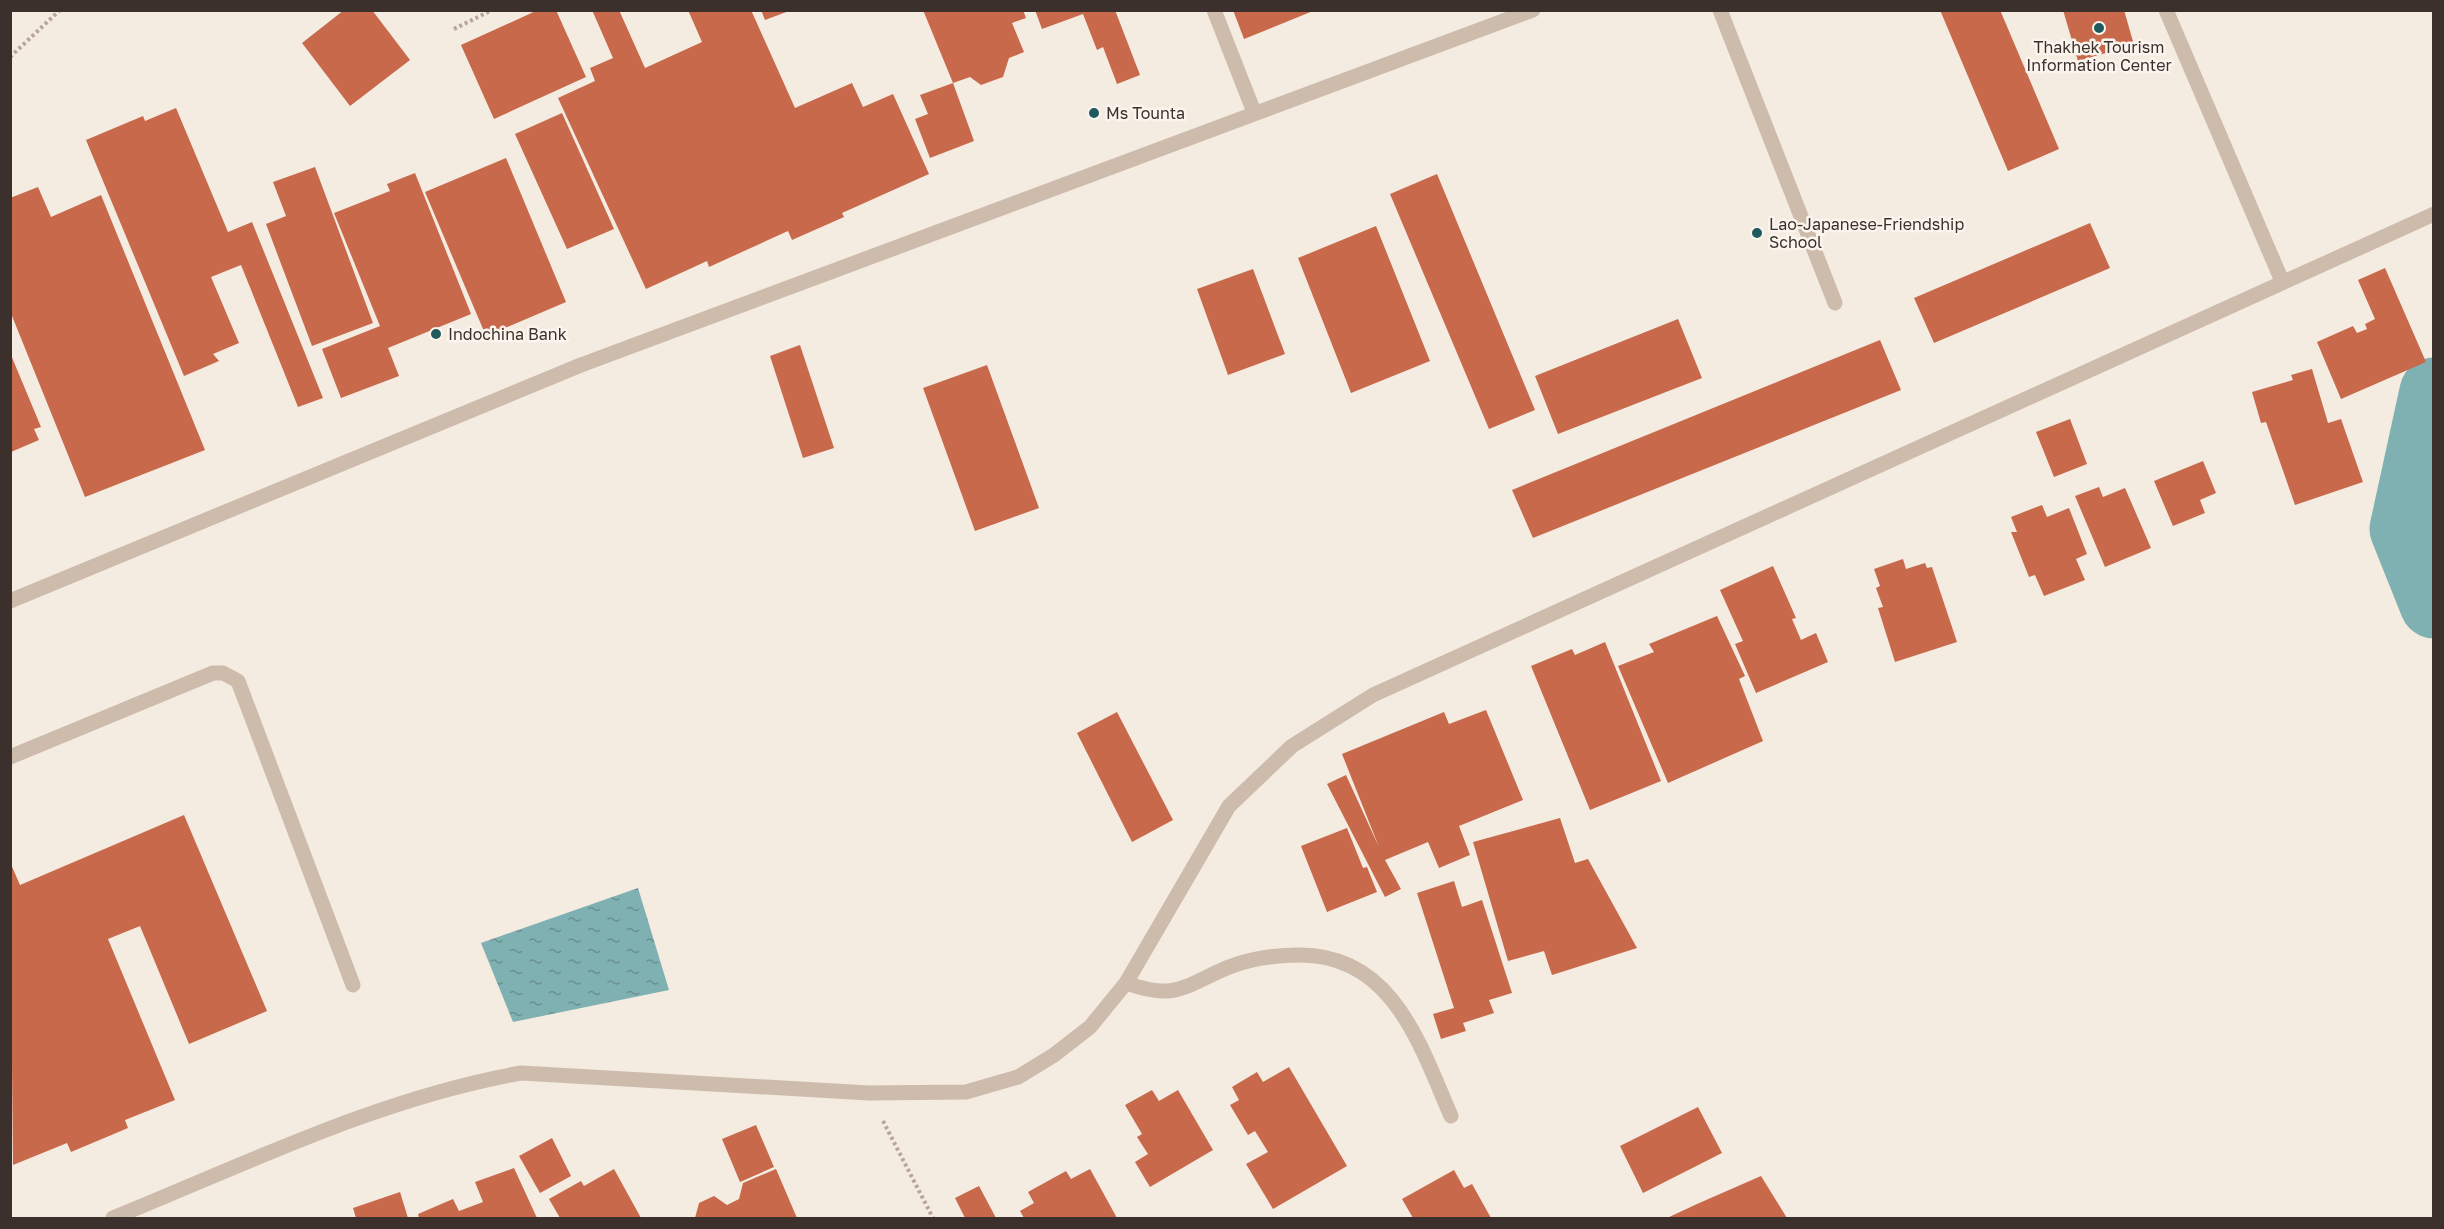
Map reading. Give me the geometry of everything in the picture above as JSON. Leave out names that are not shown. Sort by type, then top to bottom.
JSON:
[{"type":"street","points":[[1215,10],[1254,112]]},
{"type":"street","points":[[10,602],[582,365],[1254,112],[1491,18],[1533,10]]},
{"type":"street","points":[[1720,10],[1835,303]]},
{"type":"street","points":[[2166,10],[2282,281]]},
{"type":"street","points":[[113,1218],[393,1104],[485,1079],[521,1073],[869,1093],[966,1092],[1018,1077],[1054,1055],[1090,1027],[1126,983],[1229,806],[1292,746],[1373,695],[2433,214]]},
{"type":"street","points":[[10,757],[213,673],[223,673],[238,681],[353,985]]},
{"type":"street","points":[[1126,983],[1153,993],[1178,991],[1231,966],[1273,955],[1325,955],[1356,968],[1379,982],[1399,1008],[1417,1038],[1451,1116]]},
{"type":"path","points":[[10,57],[60,10]]},
{"type":"path","points":[[454,29],[492,10]]},
{"type":"path","points":[[869,1093],[933,1218]]},
{"type":"water","points":[[638,888],[669,990],[513,1022],[481,943]]},
{"type":"building","points":[[344,10],[372,10],[410,60],[350,106],[302,43]]},
{"type":"building","points":[[538,10],[556,10],[586,77],[494,119],[461,45]]},
{"type":"building","points":[[592,10],[619,10],[645,68],[702,42],[688,10],[751,10],[795,108],[852,83],[863,107],[893,94],[929,174],[842,213],[844,217],[792,240],[788,231],[709,267],[707,261],[646,289],[558,98],[595,81],[590,68],[613,58]]},
{"type":"building","points":[[761,10],[789,10],[789,11],[765,20]]},
{"type":"building","points":[[923,10],[1023,10],[1026,18],[1012,23],[1024,52],[1009,58],[1003,77],[981,85],[970,77],[953,83]]},
{"type":"building","points":[[1035,10],[1115,10],[1140,75],[1117,84],[1103,47],[1097,50],[1083,14],[1042,29]]},
{"type":"building","points":[[1233,10],[1313,10],[1313,11],[1244,39]]},
{"type":"building","points":[[1940,10],[2000,10],[2059,149],[2008,171]]},
{"type":"building","name":"Thakhek Tourism Information Center","points":[[2063,10],[2124,10],[2134,45],[2078,61]]},
{"type":"building","points":[[953,83],[974,141],[930,158],[915,119],[928,114],[920,95]]},
{"type":"building","points":[[176,108],[228,232],[252,222],[323,398],[298,407],[241,265],[211,277],[239,343],[213,354],[219,361],[184,376],[86,140],[143,116],[145,121]]},
{"type":"building","points":[[562,113],[614,229],[567,249],[515,134]]},
{"type":"building","points":[[506,158],[566,302],[486,336],[425,192]]},
{"type":"building","points":[[315,167],[373,323],[312,346],[266,224],[286,216],[273,182]]},
{"type":"building","points":[[415,173],[471,314],[388,348],[399,376],[341,398],[322,349],[380,326],[334,213],[390,191],[387,184]]},
{"type":"building","points":[[1437,174],[1535,410],[1489,429],[1390,194]]},
{"type":"building","points":[[38,187],[51,217],[101,195],[205,450],[85,497],[10,311],[10,198]]},
{"type":"building","points":[[2090,223],[2110,268],[1934,343],[1914,298]]},
{"type":"building","points":[[1376,226],[1430,361],[1351,393],[1298,258]]},
{"type":"building","points":[[2385,268],[2426,362],[2341,399],[2317,342],[2353,326],[2357,333],[2367,329],[2365,324],[2375,319],[2358,280]]},
{"type":"building","points":[[1253,269],[1285,354],[1228,375],[1197,289]]},
{"type":"building","points":[[1678,319],[1702,378],[1558,434],[1535,376]]},
{"type":"building","points":[[1880,340],[1901,390],[1533,538],[1512,490]]},
{"type":"building","points":[[800,345],[834,448],[803,458],[770,356]]},
{"type":"building","points":[[11,355],[41,427],[34,429],[39,440],[11,452]]},
{"type":"building","points":[[987,365],[1039,508],[975,531],[923,388]]},
{"type":"building","points":[[2312,369],[2328,423],[2341,419],[2363,482],[2295,505],[2266,422],[2261,423],[2252,392],[2293,380],[2291,375]]},
{"type":"building","points":[[2070,419],[2087,464],[2054,477],[2036,432]]},
{"type":"building","points":[[2203,461],[2216,493],[2200,500],[2205,513],[2173,526],[2154,481]]},
{"type":"building","points":[[2099,487],[2103,497],[2125,488],[2151,548],[2105,567],[2075,496]]},
{"type":"building","points":[[2042,505],[2047,517],[2069,508],[2087,554],[2076,559],[2085,580],[2044,596],[2035,575],[2029,577],[2011,532],[2017,532],[2011,517]]},
{"type":"building","points":[[1903,559],[1906,569],[1925,563],[1927,568],[1932,567],[1957,642],[1895,662],[1878,608],[1883,607],[1876,588],[1880,586],[1874,569]]},
{"type":"building","points":[[1773,566],[1796,618],[1792,619],[1801,640],[1816,633],[1828,662],[1756,693],[1735,644],[1743,641],[1720,590]]},
{"type":"building","points":[[1717,616],[1745,676],[1739,679],[1763,741],[1668,783],[1618,666],[1654,652],[1649,644]]},
{"type":"building","points":[[1605,642],[1661,781],[1590,810],[1531,666],[1572,649],[1575,655]]},
{"type":"building","points":[[1486,710],[1523,800],[1459,826],[1470,855],[1439,868],[1428,842],[1385,860],[1401,889],[1385,897],[1327,784],[1346,775],[1379,847],[1342,754],[1444,712],[1449,724]]},
{"type":"building","points":[[1117,712],[1173,820],[1132,842],[1077,733]]},
{"type":"building","points":[[184,815],[267,1011],[189,1044],[140,926],[108,939],[175,1100],[125,1120],[128,1128],[71,1152],[67,1143],[13,1165],[10,862],[20,885]]},
{"type":"building","points":[[1560,818],[1575,863],[1588,859],[1637,948],[1552,975],[1544,951],[1508,961],[1473,842]]},
{"type":"building","points":[[1347,828],[1363,868],[1367,867],[1377,892],[1327,912],[1301,846]]},
{"type":"building","points":[[1454,881],[1462,907],[1482,900],[1512,993],[1489,1000],[1494,1013],[1463,1023],[1466,1031],[1441,1039],[1433,1014],[1454,1008],[1417,893]]},
{"type":"building","points":[[1289,1067],[1347,1166],[1273,1209],[1246,1164],[1268,1152],[1255,1131],[1248,1135],[1230,1105],[1239,1100],[1232,1087],[1257,1072],[1263,1082]]},
{"type":"building","points":[[1152,1090],[1159,1101],[1178,1090],[1213,1150],[1150,1187],[1135,1162],[1148,1154],[1137,1137],[1142,1134],[1125,1105]]},
{"type":"building","points":[[1698,1107],[1722,1153],[1643,1193],[1620,1146]]},
{"type":"building","points":[[756,1125],[774,1167],[740,1182],[722,1139]]},
{"type":"building","points":[[552,1138],[571,1176],[540,1193],[519,1156]]},
{"type":"building","points":[[514,1168],[537,1218],[419,1218],[418,1214],[453,1199],[459,1211],[483,1202],[475,1182]]},
{"type":"building","points":[[614,1169],[641,1218],[560,1218],[549,1199],[581,1181],[584,1186]]},
{"type":"building","points":[[776,1169],[797,1218],[695,1218],[699,1203],[714,1196],[727,1205],[739,1199],[743,1183]]},
{"type":"building","points":[[1090,1169],[1117,1218],[1024,1218],[1020,1211],[1034,1203],[1028,1192],[1066,1171],[1071,1179]]},
{"type":"building","points":[[1454,1170],[1464,1188],[1472,1184],[1491,1218],[1413,1218],[1402,1199]]},
{"type":"building","points":[[1761,1176],[1787,1218],[1667,1218],[1697,1204]]},
{"type":"building","points":[[979,1186],[996,1218],[965,1218],[955,1198]]},
{"type":"building","points":[[400,1192],[408,1218],[356,1218],[353,1208]]},
{"type":"waterway","points":[[2434,392],[2404,529],[2434,604]]},
{"type":"place","name":"Thakhek Tourism Information Center","points":[[2099,28]]},
{"type":"place","name":"Ms Tounta","points":[[1094,113]]},
{"type":"place","name":"Lao-Japanese-Friendship School","points":[[1757,233]]},
{"type":"place","name":"Indochina Bank","points":[[436,334]]}]
